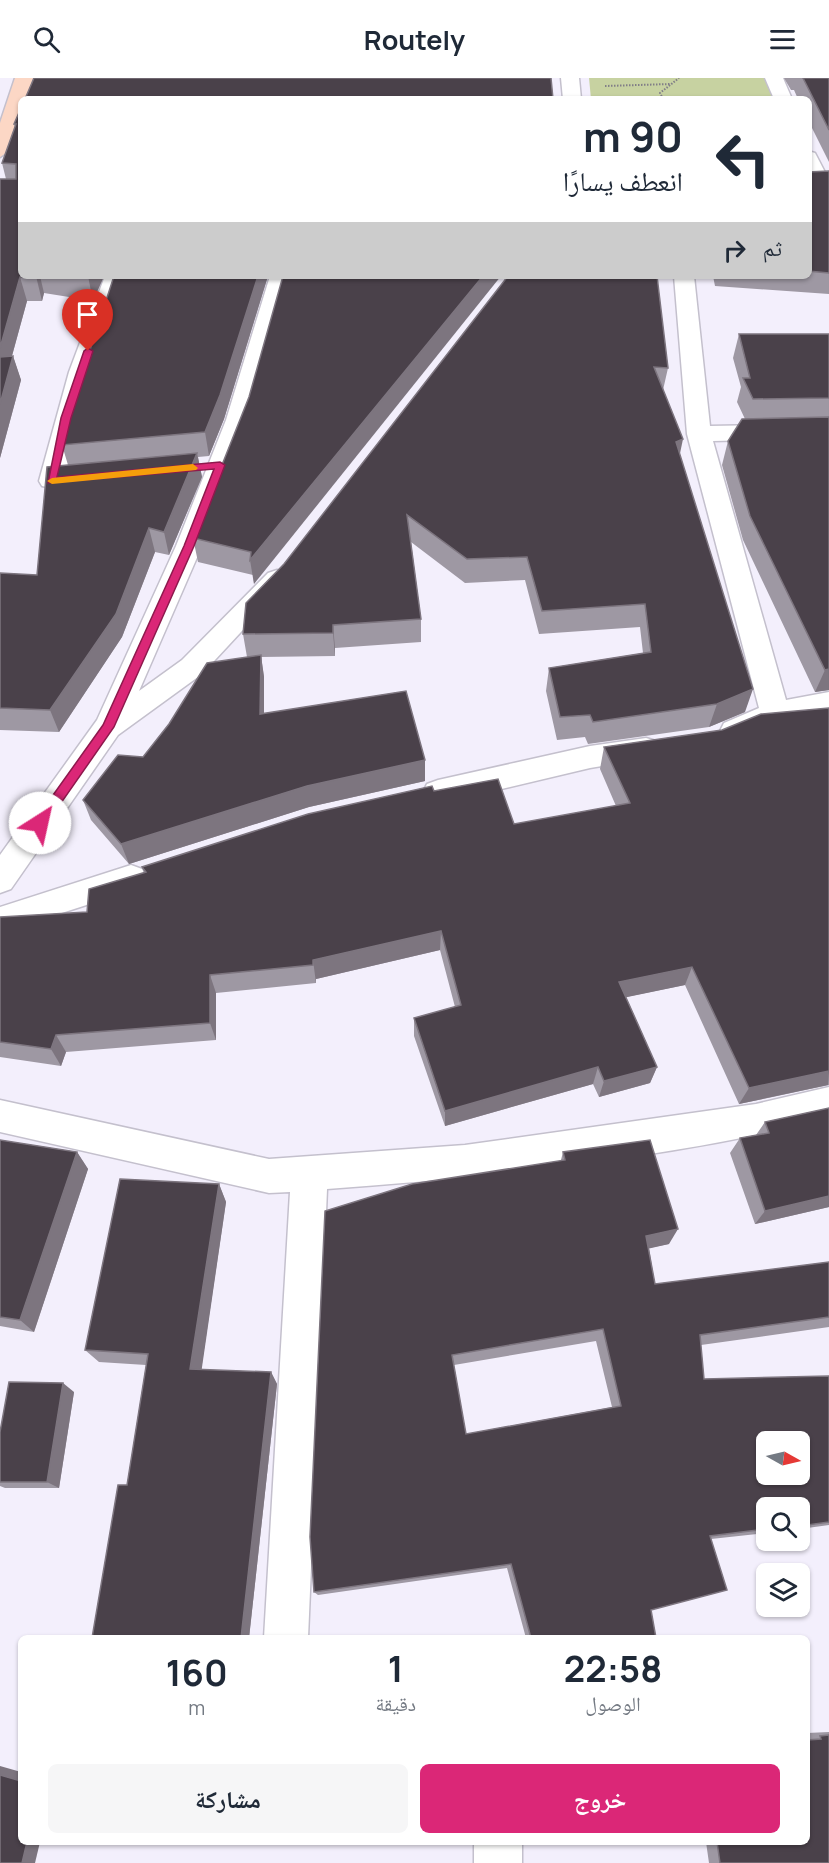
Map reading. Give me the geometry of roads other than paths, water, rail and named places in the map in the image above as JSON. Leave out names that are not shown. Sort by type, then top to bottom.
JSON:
[{"type":"main road","points":[[18,96],[24,78]]},
{"type":"main road","points":[[0,151],[18,96]]},
{"type":"street","points":[[774,78],[782,96]]},
{"type":"street","points":[[812,165],[818,178]]},
{"type":"street","points":[[108,476],[51,481],[80,372],[114,279]]},
{"type":"street","points":[[0,880],[108,727],[189,546],[209,466],[238,420],[279,279]]},
{"type":"street","points":[[684,279],[699,434],[775,713]]},
{"type":"street","points":[[699,434],[829,430]]},
{"type":"street","points":[[108,727],[192,668],[291,561]]},
{"type":"street","points":[[703,741],[714,740],[775,713],[829,702]]},
{"type":"street","points":[[415,797],[590,757],[669,746]]},
{"type":"street","points":[[0,920],[155,871]]},
{"type":"street","points":[[0,1116],[269,1176],[465,1162],[756,1120],[829,1103]]},
{"type":"street","points":[[286,1635],[309,1173]]},
{"type":"street","points":[[498,1845],[498,1863]]}]
